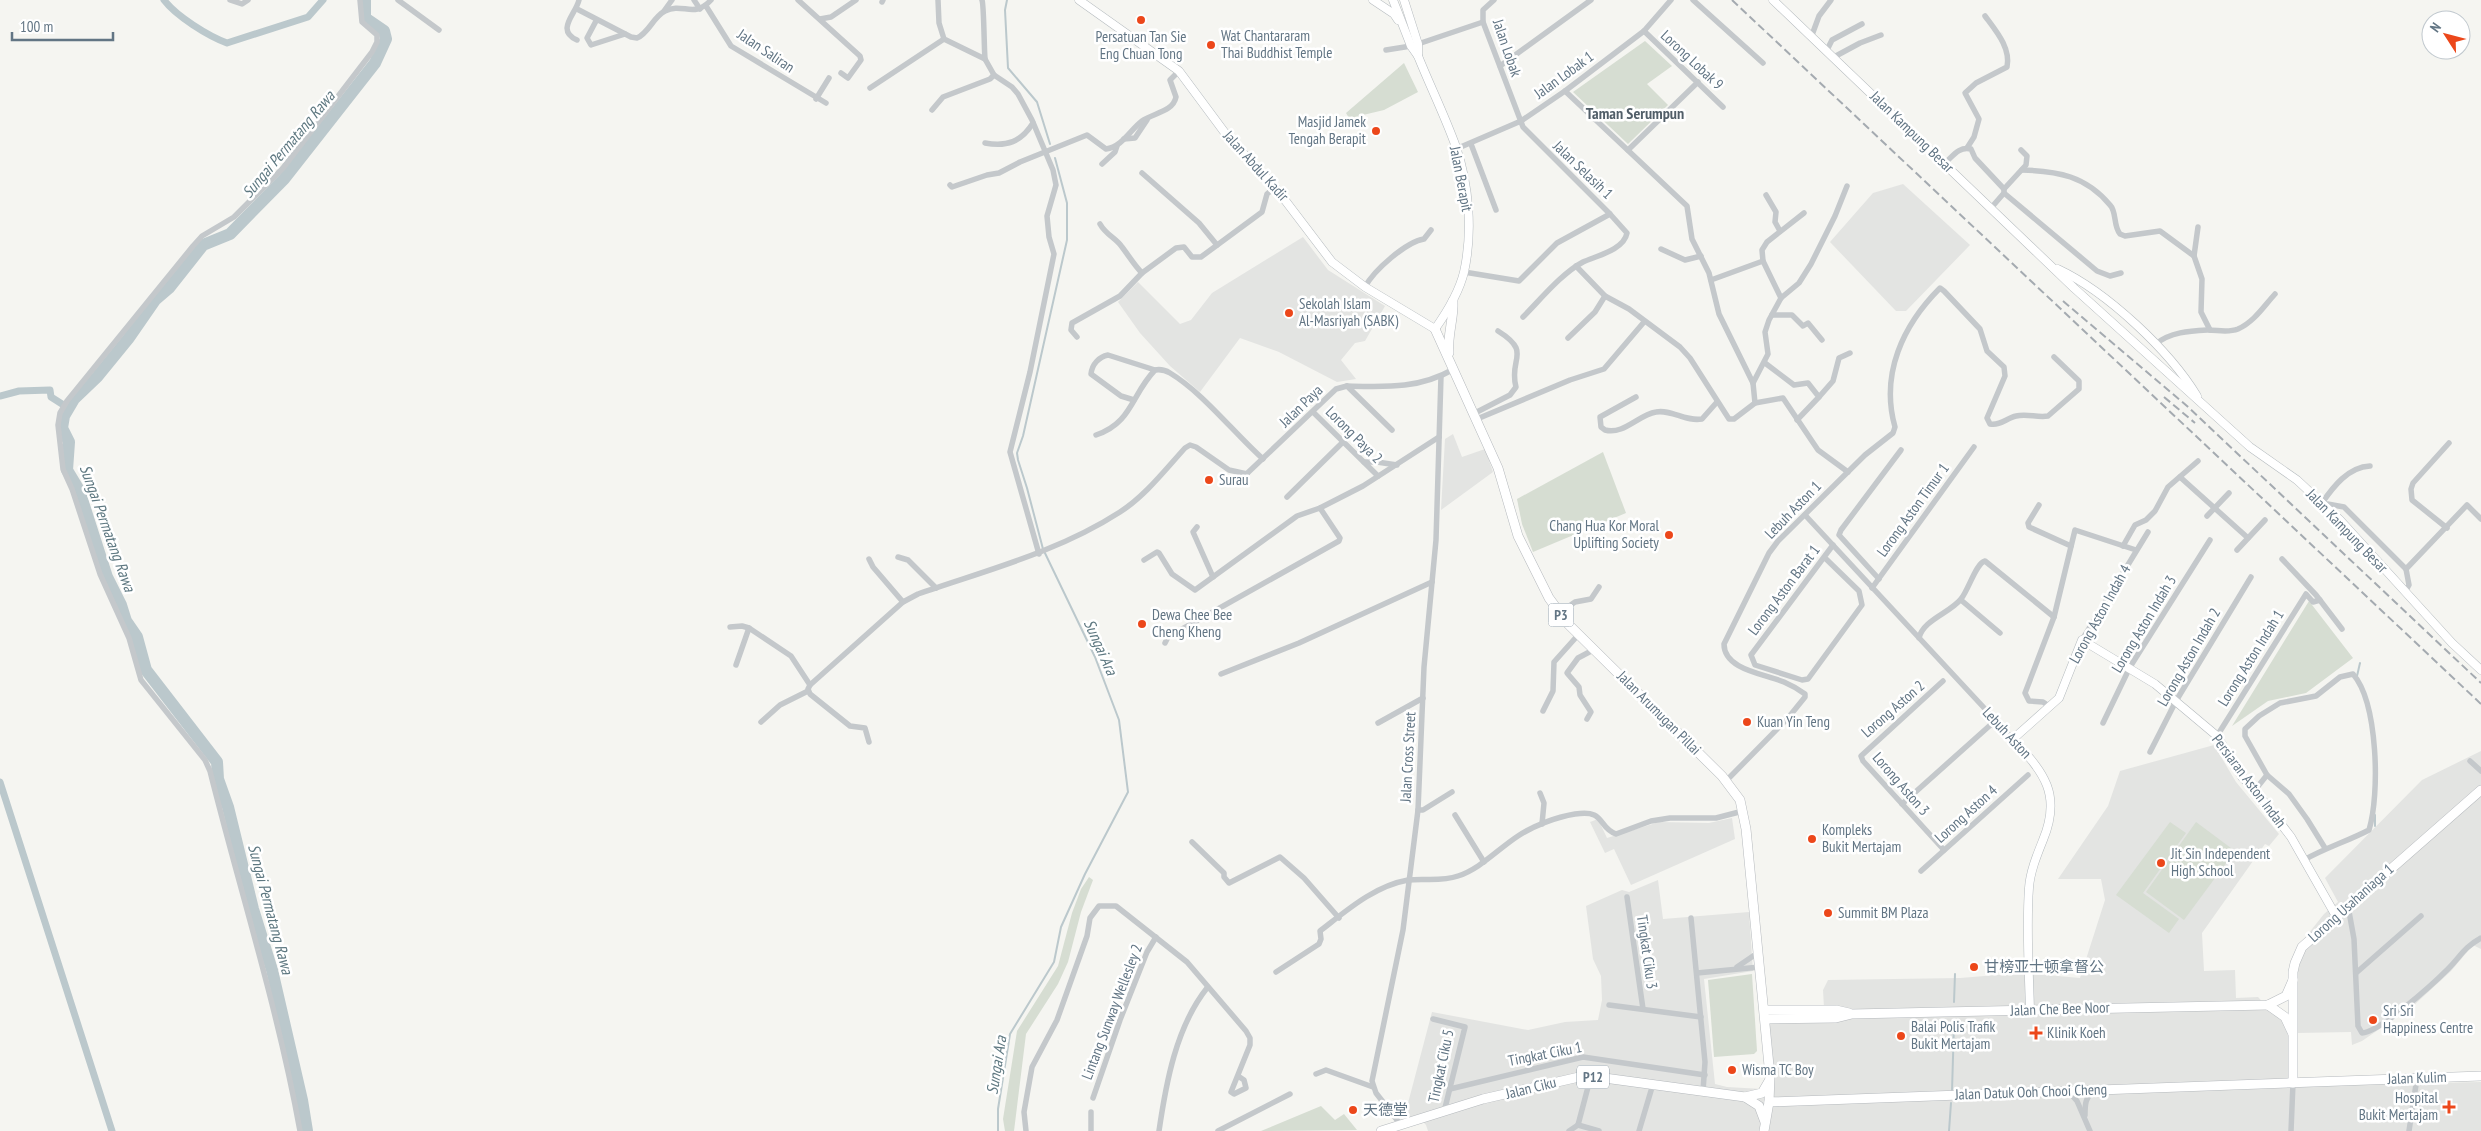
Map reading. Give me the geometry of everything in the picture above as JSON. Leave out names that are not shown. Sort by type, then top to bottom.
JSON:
[{"type":"main road","points":[[1449,357],[1448,344],[1454,316],[1453,301]]},
{"type":"main road","name":"Jalan Arumugan Pillai","points":[[1435,329],[1498,468],[1518,536],[1537,577],[1559,613],[1727,780],[1740,800],[1743,811],[1759,952],[1770,1076],[1770,1102],[1765,1128]]},
{"type":"main road","name":"Lorong Usahaniaga 1","points":[[2293,1083],[2295,963],[2302,947],[2481,790]]},
{"type":"main road","points":[[2293,1037],[2285,1017],[2268,1005],[2286,996],[2294,980]]},
{"type":"main road","name":"Jalan Che Bee Noor","points":[[1765,1014],[1836,1010],[1852,1014],[2268,1005]]},
{"type":"main road","name":"Jalan Ciku","points":[[1381,1131],[1562,1080],[1587,1076],[1745,1097]]},
{"type":"main road","points":[[1745,1097],[1762,1093],[1767,1086],[1770,1076]]},
{"type":"main road","name":"Jalan Kulim","points":[[2293,1083],[2481,1076]]},
{"type":"main road","name":"Jalan Datuk Ooh Chooi Cheng","points":[[1770,1102],[2293,1083]]},
{"type":"main road","points":[[1745,1097],[1759,1106],[1765,1128]]},
{"type":"street","points":[[230,0],[242,4],[248,0]]},
{"type":"street","points":[[300,1131],[270,990],[237,878],[210,771],[205,760],[141,680],[129,638],[100,574],[72,488],[63,470],[58,425],[60,413],[67,401],[193,246],[202,236],[234,217],[283,168],[357,73],[377,42],[377,35],[362,22],[360,0]]},
{"type":"street","points":[[398,0],[440,30]]},
{"type":"street","points":[[577,40],[568,33],[566,27],[577,9],[579,0]]},
{"type":"street","points":[[577,9],[596,21],[631,37],[641,36],[672,0]]},
{"type":"street","name":"Jalan Saliran","points":[[694,0],[703,7],[731,46],[816,99],[826,103]]},
{"type":"street","points":[[664,11],[676,8],[703,7],[711,0]]},
{"type":"street","points":[[798,0],[861,60],[848,78],[841,73]]},
{"type":"street","points":[[820,19],[831,17],[856,0]]},
{"type":"street","points":[[938,0],[939,23],[944,39],[985,59]]},
{"type":"street","points":[[982,0],[984,4],[982,37],[985,59],[994,75],[1012,87],[1018,94],[1046,152],[1056,185],[1047,216],[1049,237],[1054,254],[1030,372],[1010,452],[1040,554]]},
{"type":"street","name":"Jalan Abdul Kadir","points":[[1079,0],[1179,70],[1228,137],[1275,187],[1332,262],[1364,287],[1435,329]]},
{"type":"street","points":[[1373,0],[1394,14],[1404,27]]},
{"type":"street","points":[[1393,0],[1414,45]]},
{"type":"street","points":[[1404,0],[1414,45]]},
{"type":"street","name":"Jalan Lobak","points":[[1494,0],[1483,10],[1483,22],[1521,121]]},
{"type":"street","points":[[1500,66],[1591,0]]},
{"type":"street","name":"Jalan Lobak 1","points":[[1456,149],[1521,121],[1565,91],[1644,31],[1671,0]]},
{"type":"street","points":[[1693,0],[1763,64]]},
{"type":"street","name":"Jalan Kampung Besar","points":[[1773,0],[1812,35],[2050,265],[2250,447],[2297,480],[2322,503],[2452,643],[2481,670]]},
{"type":"street","points":[[1812,35],[1819,16],[1831,0]]},
{"type":"street","points":[[1945,163],[1958,151],[1967,148],[1974,137],[1979,119],[1965,93],[1976,83],[2007,67],[2009,58],[2000,38],[1986,16]]},
{"type":"street","points":[[596,21],[586,38],[591,45],[597,45],[626,34]]},
{"type":"street","points":[[1386,50],[1414,45],[1483,22]]},
{"type":"street","points":[[1826,50],[1832,40],[1862,24]]},
{"type":"street","name":"Lorong Lobak 9","points":[[1644,31],[1723,107]]},
{"type":"street","points":[[1834,58],[1860,43],[1881,35]]},
{"type":"street","points":[[870,88],[944,39]]},
{"type":"street","name":"Jalan Berapit","points":[[1414,45],[1456,149],[1466,192],[1469,220],[1464,272],[1453,301],[1435,329]]},
{"type":"street","points":[[950,185],[952,187],[987,175],[999,173],[1087,135],[1106,149],[1117,146],[1124,139],[1135,138],[1148,117],[1168,108],[1174,103],[1176,97],[1170,80],[1179,70]]},
{"type":"street","points":[[932,110],[944,97],[990,79],[994,75]]},
{"type":"street","points":[[816,99],[829,78]]},
{"type":"street","points":[[1628,150],[1698,82]]},
{"type":"street","points":[[1565,91],[1686,206],[1692,239],[1711,280],[1719,314],[1753,383],[1755,403]]},
{"type":"street","name":"Jalan Selasih 1","points":[[1521,121],[1527,132],[1626,230],[1626,237],[1618,246],[1576,266]]},
{"type":"street","points":[[985,143],[1010,144],[1023,137],[1033,123]]},
{"type":"street","points":[[1471,144],[1496,210]]},
{"type":"street","points":[[1102,164],[1116,152],[1117,146]]},
{"type":"street","points":[[1967,148],[1971,149],[1975,158],[2004,191],[2097,271],[2110,276],[2121,273]]},
{"type":"street","points":[[1991,208],[2026,165],[2027,156],[2021,150]]},
{"type":"street","points":[[2022,170],[2062,173],[2082,182],[2112,206],[2120,234],[2125,236],[2160,232],[2194,256]]},
{"type":"street","points":[[1142,173],[1199,224],[1217,245]]},
{"type":"street","points":[[1753,383],[1768,354],[1765,332],[1780,298],[1799,283],[1807,270],[1835,216],[1847,186]]},
{"type":"street","points":[[1076,337],[1070,330],[1072,323],[1120,296],[1142,273],[1181,246],[1197,258],[1217,245],[1262,212],[1268,194],[1275,187]]},
{"type":"street","points":[[1766,195],[1776,212],[1775,222],[1780,231]]},
{"type":"street","points":[[1780,298],[1763,261],[1761,254],[1763,246],[1804,213]]},
{"type":"street","points":[[1464,272],[1519,280],[1557,243],[1610,214]]},
{"type":"street","points":[[1100,224],[1105,232],[1123,247],[1132,263],[1142,273]]},
{"type":"street","points":[[2198,228],[2194,256],[2202,279],[2201,312],[2210,330]]},
{"type":"street","points":[[1364,287],[1378,268],[1414,241],[1424,239],[1431,230]]},
{"type":"street","points":[[1661,249],[1686,260],[1701,256]]},
{"type":"street","points":[[1711,280],[1763,261]]},
{"type":"street","name":"Jalan Kampung Besar","points":[[2050,265],[2080,280],[2156,344],[2182,373],[2202,404]]},
{"type":"street","points":[[1523,317],[1576,266],[1605,296],[1629,308],[1644,322],[1680,347],[1690,358],[1717,402],[1731,420],[1755,403],[1783,398],[1818,450],[1848,472]]},
{"type":"street","name":"Lebuh Aston 1","points":[[1727,780],[1788,718],[1805,697],[1805,694],[1785,682],[1751,672],[1738,664],[1726,654],[1724,644],[1769,553],[1848,472],[1893,433],[1895,427],[1891,373],[1898,351],[1913,319],[1940,288],[1963,308],[1980,329],[1987,351],[2004,367],[2005,376],[1987,418],[1990,424],[1996,425],[2024,414],[2048,416],[2079,389],[2079,381],[2054,357]]},
{"type":"street","points":[[2156,344],[2175,334],[2238,329],[2256,316],[2275,294]]},
{"type":"street","points":[[1568,338],[1595,312],[1605,296]]},
{"type":"street","points":[[1772,315],[1792,315],[1799,324],[1803,326],[1811,325],[1822,340]]},
{"type":"street","points":[[1476,416],[1604,369],[1644,322]]},
{"type":"street","points":[[1476,416],[1510,395],[1516,387],[1514,379],[1518,357],[1516,346],[1510,338],[1498,331]]},
{"type":"street","points":[[1797,420],[1833,381],[1840,358],[1850,353]]},
{"type":"street","points":[[1134,400],[1121,396],[1091,374],[1091,370],[1100,357],[1108,355],[1155,370],[1161,369],[1170,372],[1263,458]]},
{"type":"street","points":[[1765,363],[1794,385],[1808,382],[1819,396]]},
{"type":"street","name":"Jalan Paya","points":[[1238,482],[1336,389],[1347,386],[1419,384],[1454,369]]},
{"type":"street","points":[[1096,435],[1120,423],[1143,383],[1155,370]]},
{"type":"street","name":"Jalan Cross Street","points":[[1373,1087],[1372,1081],[1403,930],[1418,810],[1423,698],[1436,540],[1441,376]]},
{"type":"street","points":[[1347,386],[1392,430]]},
{"type":"street","points":[[1636,397],[1600,417],[1601,427],[1605,430],[1617,431],[1654,412],[1702,419],[1717,402]]},
{"type":"street","name":"Lorong Paya 2","points":[[1313,412],[1378,476]]},
{"type":"street","points":[[1144,560],[1157,552],[1172,574],[1195,590],[1297,516],[1320,508],[1378,476],[1439,437]]},
{"type":"street","points":[[1287,497],[1343,442]]},
{"type":"street","points":[[2447,528],[2412,500],[2411,489],[2413,483],[2449,443]]},
{"type":"street","points":[[761,722],[780,705],[809,688],[903,602],[936,588],[1040,554],[1120,512],[1147,490],[1185,448],[1190,446],[1196,447],[1228,470],[1247,474]]},
{"type":"street","name":"Lorong Aston Timur 1","points":[[1872,588],[1974,446]]},
{"type":"street","points":[[1879,579],[1840,535],[1841,530],[1901,450]]},
{"type":"street","points":[[2123,546],[2135,525],[2146,520],[2155,511],[2165,492],[2198,461]]},
{"type":"street","points":[[1364,462],[1397,465]]},
{"type":"street","points":[[2370,466],[2363,467],[2341,479],[2322,503],[2344,507],[2406,569],[2409,585],[2405,592]]},
{"type":"street","points":[[2180,477],[2248,538]]},
{"type":"street","points":[[2207,516],[2229,493]]},
{"type":"street","points":[[2039,505],[2028,523],[2029,527],[2070,546]]},
{"type":"street","points":[[2406,569],[2467,505],[2481,519]]},
{"type":"street","points":[[1165,643],[1168,637],[1339,541],[1340,538],[1320,508]]},
{"type":"street","name":"Lebuh Aston","points":[[1805,515],[2036,764],[2048,785],[2052,803],[2050,824],[2037,856],[2029,886],[2030,1010]]},
{"type":"street","points":[[2237,550],[2265,520]]},
{"type":"street","points":[[1197,527],[1192,532],[1214,577]]},
{"type":"street","points":[[2049,706],[2043,702],[2029,701],[2025,693],[2054,617],[2075,530],[2136,550]]},
{"type":"street","name":"Lorong Aston Indah 4","points":[[2013,739],[2059,698],[2082,640],[2148,532]]},
{"type":"street","name":"Lorong Aston Indah 3","points":[[2103,723],[2130,667],[2210,540]]},
{"type":"street","name":"Lorong Aston Barat 1","points":[[1824,557],[1858,591],[1862,598],[1862,605],[1808,679],[1795,678],[1755,665],[1751,655],[1824,557],[1833,545]]},
{"type":"street","points":[[898,557],[908,560],[936,588]]},
{"type":"street","points":[[869,559],[873,567],[903,602]]},
{"type":"street","points":[[2282,559],[2320,600],[2342,629]]},
{"type":"street","points":[[1919,638],[1926,627],[1961,600],[1970,587],[1977,566],[1985,561],[2054,617]]},
{"type":"street","name":"Lorong Aston Indah 2","points":[[2150,752],[2176,701],[2251,577]]},
{"type":"street","points":[[1221,674],[1305,641],[1432,582]]},
{"type":"street","points":[[1559,613],[1575,602],[1591,599],[1599,587]]},
{"type":"street","name":"Lorong Aston Indah 1","points":[[2218,736],[2306,594],[2313,602],[2320,600]]},
{"type":"street","points":[[1961,600],[2000,633]]},
{"type":"street","points":[[730,627],[742,626],[749,628],[791,656],[809,688],[850,726],[865,728],[870,742]]},
{"type":"street","points":[[736,665],[749,628]]},
{"type":"street","points":[[1543,711],[1553,691],[1554,662],[1578,634]]},
{"type":"street","name":"Persiaran Aston Indah","points":[[2082,640],[2130,667],[2176,701],[2218,736],[2234,766],[2291,837],[2336,916]]},
{"type":"street","points":[[1587,719],[1591,712],[1580,695],[1579,687],[1567,672],[1578,658],[1595,649]]},
{"type":"street","points":[[2304,860],[2325,848],[2370,830],[2373,817],[2374,737],[2364,693],[2353,674],[2340,677],[2316,696],[2280,703],[2259,716],[2245,729],[2244,736],[2267,776],[2289,794],[2308,819],[2325,848]]},
{"type":"street","name":"Lorong Aston 2","points":[[1861,756],[1943,681]]},
{"type":"street","points":[[1378,723],[1423,698]]},
{"type":"street","points":[[1902,804],[1996,720]]},
{"type":"street","name":"Lorong Aston 3","points":[[1861,756],[1863,761],[1944,850]]},
{"type":"street","points":[[2470,761],[2481,771]]},
{"type":"street","name":"Lorong Aston 4","points":[[1921,870],[2028,775]]},
{"type":"street","points":[[2255,790],[2267,776]]},
{"type":"street","points":[[1418,810],[1423,810],[1452,792]]},
{"type":"street","points":[[1540,793],[1544,803],[1542,824]]},
{"type":"street","points":[[1276,972],[1318,944],[1321,939],[1318,934],[1320,931],[1381,888],[1410,880],[1432,881],[1458,876],[1484,862],[1518,836],[1542,824],[1575,814],[1595,814],[1610,831],[1616,834],[1650,822],[1670,818],[1716,818],[1743,811]]},
{"type":"street","points":[[1455,815],[1484,862]]},
{"type":"street","points":[[1192,842],[1224,873],[1224,877],[1229,883],[1280,857],[1304,878],[1339,918]]},
{"type":"street","name":"Tingkat Ciku 3","points":[[1627,897],[1643,1010]]},
{"type":"street","points":[[1026,1131],[1024,1112],[1032,1067],[1057,1020],[1088,936],[1090,918],[1099,906],[1116,906],[1187,962],[1207,988],[1246,1031],[1250,1038],[1250,1045],[1238,1076]]},
{"type":"street","points":[[2348,906],[2354,940],[2358,1026],[2362,1033],[2369,1033],[2390,1019],[2448,969],[2470,943],[2481,938]]},
{"type":"street","points":[[2356,973],[2421,916]]},
{"type":"street","points":[[1691,918],[1701,1017],[1705,1075],[1703,1091]]},
{"type":"street","name":"Lintang Sunway Wellesley 2","points":[[1093,1098],[1123,1011],[1147,952],[1156,937]]},
{"type":"street","points":[[1735,968],[1759,952]]},
{"type":"street","points":[[1697,973],[1760,967]]},
{"type":"street","points":[[1159,1131],[1168,1082],[1178,1044],[1196,1003],[1207,988]]},
{"type":"street","points":[[1609,1005],[1701,1017]]},
{"type":"street","name":"Tingkat Ciku 5","points":[[1433,1019],[1465,1027],[1444,1112]]},
{"type":"street","name":"Tingkat Ciku 1","points":[[1450,1089],[1535,1067],[1583,1057],[1705,1075]]},
{"type":"street","points":[[1316,1074],[1326,1070],[1373,1087],[1401,1125]]},
{"type":"street","points":[[1569,1131],[1578,1125],[1588,1087],[1587,1076]]},
{"type":"street","points":[[2408,1131],[2417,1078]]},
{"type":"street","points":[[2291,1131],[2293,1083]]},
{"type":"street","points":[[1638,1131],[1653,1084]]},
{"type":"street","points":[[2090,1131],[2085,1106],[2088,1097],[2099,1090]]},
{"type":"street","points":[[2067,1091],[2074,1096],[2086,1117]]},
{"type":"street","points":[[1218,1131],[1290,1094]]},
{"type":"street","points":[[1091,1112],[1091,1131]]},
{"type":"street","points":[[1578,1125],[1599,1131]]},
{"type":"shaded area","points":[[1645,41],[1672,66],[1647,84],[1668,105],[1628,144],[1573,92]]},
{"type":"shaded area","points":[[1404,63],[1418,92],[1384,110],[1363,115],[1352,123],[1346,113]]},
{"type":"shaded area","points":[[1903,184],[1970,245],[1906,311],[1896,311],[1830,242],[1873,193]]},
{"type":"shaded area","name":"Sekolah Islam Al-Masriyah (SABK)","points":[[1303,237],[1328,270],[1385,306],[1365,341],[1355,343],[1341,360],[1356,379],[1337,382],[1279,352],[1240,338],[1200,392],[1170,366],[1140,333],[1118,302],[1138,282],[1180,324],[1191,320],[1212,293]]},
{"type":"shaded area","points":[[1453,434],[1462,457],[1485,449],[1493,472],[1441,510],[1445,439]]},
{"type":"shaded area","points":[[1603,452],[1626,513],[1533,552],[1522,524],[1517,499]]},
{"type":"shaded area","points":[[2309,601],[2353,658],[2306,693],[2268,701],[2232,726]]},
{"type":"shaded area","points":[[2214,745],[2236,782],[2279,834],[2269,846],[2265,844],[2202,933],[2204,971],[2235,970],[2236,998],[2258,997],[2288,1024],[2297,1086],[2481,1082],[2481,1131],[1428,1131],[1426,1125],[1418,1116],[1408,1118],[1407,1107],[1432,1012],[1528,1030],[1565,1022],[1598,1020],[1602,1000],[1601,976],[1593,959],[1586,906],[1622,890],[1629,892],[1658,880],[1663,919],[1749,912],[1753,971],[1704,979],[1715,1084],[1727,1087],[1762,1089],[1767,1084],[1763,1008],[1824,1008],[1823,990],[1828,980],[1960,978],[2022,973],[2080,978],[2105,900],[2101,879],[2058,879],[2108,806],[2120,771]]},
{"type":"shaded area","points":[[2481,751],[2481,949],[2473,945],[2451,971],[2413,1006],[2362,1041],[2352,1045],[2351,1032],[2298,1033],[2297,948],[2324,914],[2338,902],[2325,878],[2422,780]]},
{"type":"shaded area","points":[[1732,818],[1735,839],[1631,885],[1614,849],[1605,853],[1590,822],[1598,819],[1607,838],[1659,822],[1709,823]]},
{"type":"shaded area","points":[[2170,822],[2186,833],[2143,893],[2179,919],[2169,933],[2116,895]]},
{"type":"shaded area","points":[[2196,822],[2235,851],[2184,920],[2146,892]]},
{"type":"shaded area","points":[[1089,877],[1093,880],[1081,912],[1068,962],[1058,984],[1026,1034],[1014,1131],[1005,1131],[1003,1119],[1017,1031],[1058,966],[1072,913],[1081,889]]},
{"type":"shaded area","points":[[1752,974],[1757,1051],[1754,1054],[1714,1057],[1708,980]]},
{"type":"shaded area","points":[[1321,1106],[1335,1120],[1344,1114],[1357,1130],[1261,1131]]},
{"type":"waterway","points":[[164,0],[193,25],[227,43],[308,17],[323,0]]},
{"type":"waterway","name":"Sungai Permatang Rawa","points":[[307,1131],[302,1100],[272,970],[253,909],[228,807],[218,779],[217,762],[146,670],[137,637],[126,621],[121,605],[107,577],[79,490],[67,470],[69,442],[62,428],[64,416],[74,399],[97,377],[128,339],[155,300],[169,288],[203,245],[230,234],[284,179],[375,63],[386,39],[384,31],[365,18],[365,0]]},
{"type":"waterway","name":"Sungai Ara","points":[[1007,0],[1005,10],[1008,68],[1037,102],[1050,144]]},
{"type":"waterway","name":"Sungai Ara","points":[[998,1131],[998,1109],[1010,1034],[1054,962],[1061,927],[1085,874],[1128,792],[1119,720],[1095,657],[1043,549],[1017,453],[1023,436],[1067,240],[1067,203],[1055,158]]},
{"type":"waterway","points":[[0,396],[19,391],[50,390],[51,397],[62,404]]},
{"type":"waterway","points":[[2357,676],[2360,663]]},
{"type":"waterway","points":[[0,782],[112,1131]]},
{"type":"waterway","points":[[2375,815],[2375,826]]},
{"type":"waterway","points":[[1954,1002],[1955,974]]},
{"type":"waterway","points":[[1952,1091],[1954,1024]]},
{"type":"waterway","points":[[1949,1131],[1951,1103]]},
{"type":"railway","points":[[1732,0],[2481,704]]},
{"type":"railway","points":[[2063,301],[2187,406],[2481,683]]},
{"type":"railway","points":[[2164,397],[2195,423]]},
{"type":"place","name":"Persatuan Tan Sie Eng Chuan Tong","points":[[1141,20]]},
{"type":"place","name":"Wat Chantararam Thai Buddhist Temple","points":[[1211,45]]},
{"type":"place","name":"Masjid Jamek Tengah Berapit","points":[[1376,131]]},
{"type":"place","name":"Sekolah Islam Al-Masriyah (SABK)","points":[[1289,313]]},
{"type":"place","name":"Surau","points":[[1209,480]]},
{"type":"place","name":"Chang Hua Kor Moral Uplifting Society","points":[[1669,535]]},
{"type":"place","name":"Dewa Chee Bee Cheng Kheng","points":[[1142,624]]},
{"type":"place","name":"Kuan Yin Teng","points":[[1747,722]]},
{"type":"place","name":"Kompleks Bukit Mertajam","points":[[1812,839]]},
{"type":"place","name":"Jit Sin Independent High School","points":[[2161,863]]},
{"type":"place","name":"Summit BM Plaza","points":[[1828,913]]},
{"type":"place","name":"甘榜亚士顿拿督公","points":[[1974,967]]},
{"type":"place","name":"Sri Sri Happiness Centre","points":[[2373,1020]]},
{"type":"place","name":"Klinik Koeh","points":[[2036,1033]]},
{"type":"place","name":"Balai Polis Trafik Bukit Mertajam","points":[[1901,1036]]},
{"type":"place","name":"Wisma TC Boy","points":[[1732,1070]]},
{"type":"place","name":"Hospital Bukit Mertajam","points":[[2449,1107]]},
{"type":"place","name":"天德堂","points":[[1353,1110]]},
{"type":"district","name":"Taman Serumpun","points":[[1635,113]]}]
